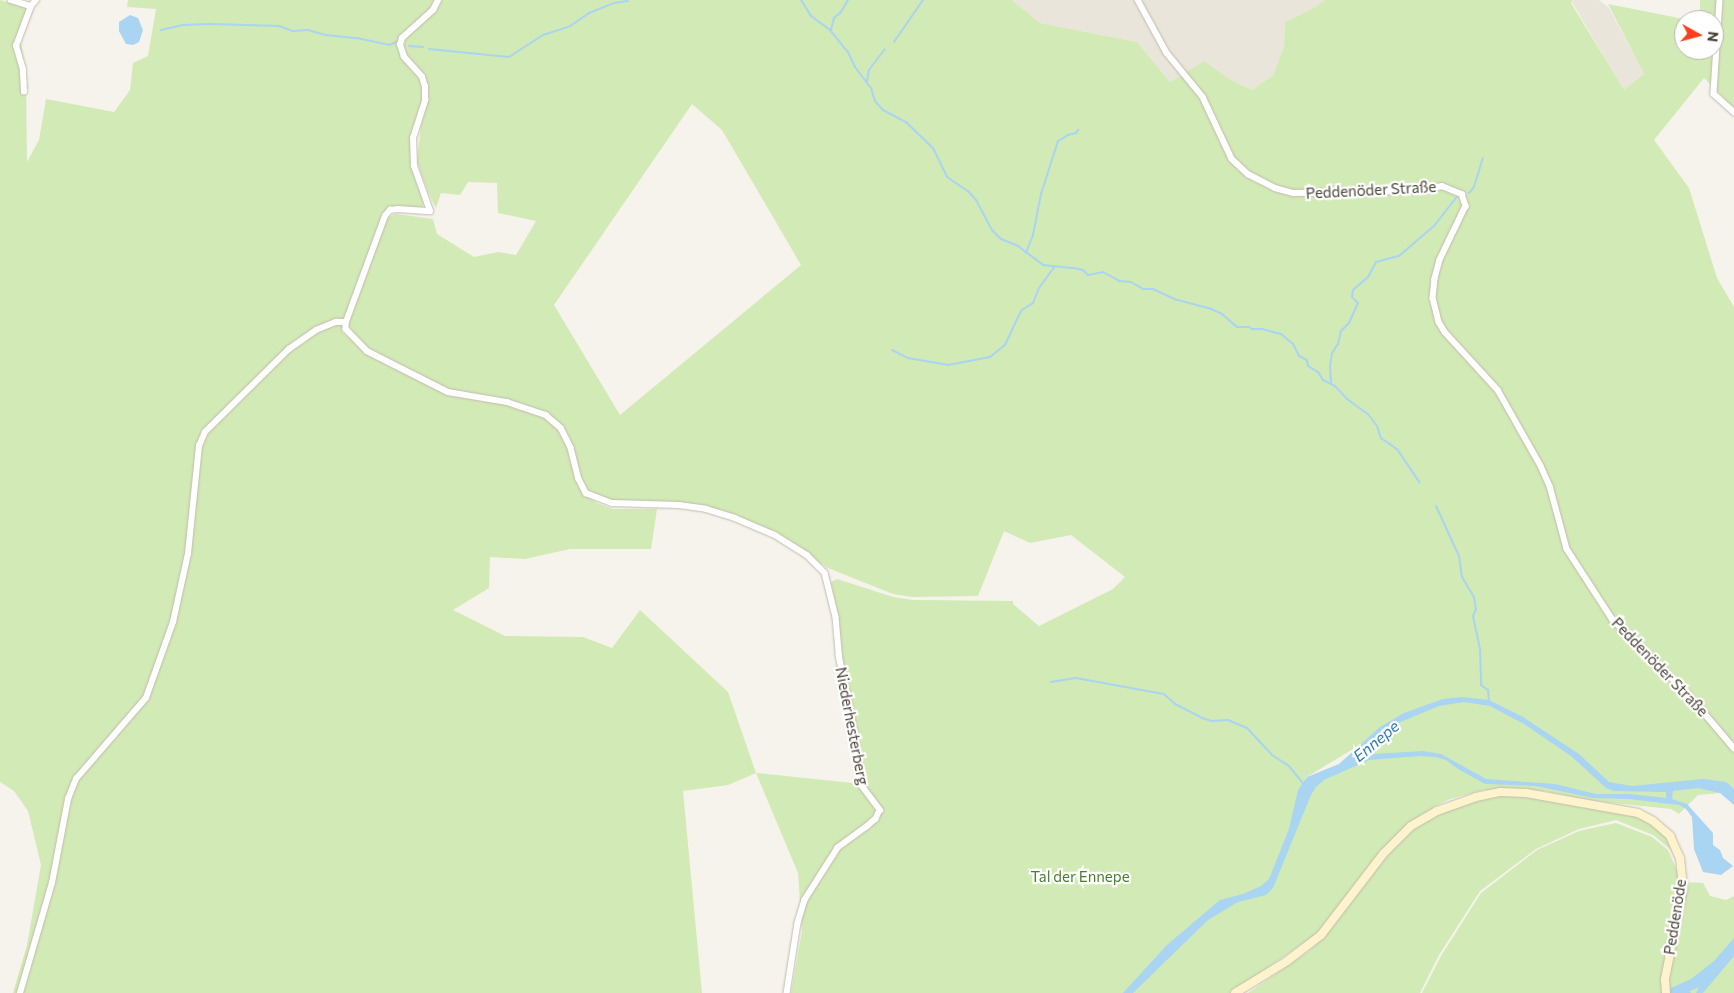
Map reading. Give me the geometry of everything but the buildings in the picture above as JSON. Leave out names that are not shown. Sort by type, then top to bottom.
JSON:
[{"type":"street","points":[[11,0],[31,6]]},
{"type":"street","points":[[24,92],[23,70],[16,46],[31,6],[36,0]]},
{"type":"street","points":[[20,993],[52,883],[68,799],[76,779],[142,705],[173,622],[188,554],[199,446],[205,432],[289,349],[316,330],[336,322],[346,322],[385,216],[390,210],[430,211],[414,166],[413,138],[425,100],[425,87],[422,77],[404,56],[400,45],[402,38],[433,10],[438,0]]},
{"type":"street","name":"Peddenöder Straße","points":[[1138,0],[1167,53],[1203,97],[1232,159],[1248,174],[1275,188],[1294,193],[1403,191],[1442,186],[1462,194],[1466,206],[1440,260],[1435,279],[1433,298],[1439,322],[1445,332],[1498,390],[1542,466],[1550,486],[1567,549],[1612,620],[1689,695],[1734,748]]},
{"type":"street","points":[[1720,0],[1714,94],[1734,112]]},
{"type":"street","name":"Niederhesterberg","points":[[346,322],[346,329],[367,351],[448,392],[507,402],[546,415],[562,428],[571,448],[579,479],[586,493],[602,501],[679,505],[706,509],[735,518],[775,536],[807,554],[825,573],[836,617],[839,655],[856,737],[860,782],[880,810],[876,819],[838,848],[805,900],[798,923],[787,993]]},
{"type":"street","name":"Peddenöde","points":[[1235,993],[1286,961],[1321,935],[1388,848],[1406,830],[1428,814],[1457,803],[1500,792],[1526,793],[1638,813],[1662,828],[1673,843],[1682,868],[1683,889],[1664,978],[1665,991]]},
{"type":"shaded area","points":[[1012,0],[1325,0],[1312,9],[1285,22],[1284,47],[1273,75],[1252,90],[1231,80],[1204,61],[1170,82],[1137,42],[1040,23]]},
{"type":"shaded area","points":[[1574,0],[1599,0],[1609,8],[1644,74],[1624,91],[1572,2]]},
{"type":"green space","points":[[0,0],[34,9],[21,42],[26,76],[27,162],[39,140],[46,99],[114,112],[130,90],[133,63],[148,56],[156,9],[127,7],[128,0],[437,0],[432,9],[401,34],[399,45],[403,58],[421,81],[423,101],[411,137],[411,167],[425,198],[423,206],[419,208],[395,206],[388,208],[383,213],[342,332],[366,352],[449,393],[507,403],[545,415],[560,428],[570,450],[577,480],[585,495],[597,503],[613,509],[657,509],[651,549],[570,549],[525,559],[490,557],[489,588],[453,610],[505,636],[583,637],[612,648],[640,610],[728,692],[756,773],[728,785],[683,791],[702,993],[21,993],[43,917],[46,903],[43,902],[18,993],[13,993],[27,945],[41,865],[28,811],[14,791],[0,782]]},
{"type":"green space","name":"Tal der Ennepe","points":[[442,0],[1012,0],[1040,23],[1137,42],[1170,82],[1204,61],[1231,80],[1252,90],[1273,75],[1284,47],[1285,22],[1312,9],[1325,0],[1573,0],[1571,3],[1624,90],[1644,74],[1608,4],[1674,17],[1674,60],[1724,60],[1724,10],[1700,10],[1700,0],[1734,0],[1734,108],[1704,78],[1654,140],[1689,188],[1717,278],[1734,307],[1734,805],[1729,798],[1720,793],[1698,795],[1679,814],[1671,809],[1586,800],[1545,791],[1483,790],[1450,799],[1437,805],[1399,832],[1321,931],[1264,970],[1238,993],[791,993],[802,931],[798,873],[756,773],[862,784],[858,737],[840,656],[838,617],[831,582],[837,579],[893,597],[913,600],[1013,601],[1013,604],[1039,626],[1113,589],[1125,577],[1071,535],[1030,543],[1004,531],[978,596],[912,597],[893,594],[828,568],[776,534],[735,515],[706,506],[613,500],[602,497],[588,490],[580,478],[573,447],[562,427],[547,414],[506,400],[449,391],[369,350],[350,330],[348,322],[386,218],[396,214],[433,219],[437,234],[474,257],[498,252],[516,255],[536,221],[498,213],[497,183],[468,182],[460,195],[441,193],[436,208],[428,192],[417,162],[421,125],[428,100],[425,76],[407,55],[404,47],[405,39],[410,32],[437,10]],"holes":[[[692,104],[722,130],[801,265],[620,415],[554,305]],[[1373,737],[1331,774],[1307,784],[1305,778]]]},
{"type":"green space","points":[[1500,795],[1525,795],[1620,811],[1650,821],[1667,837],[1679,864],[1670,849],[1653,835],[1616,820],[1579,829],[1536,849],[1480,891],[1439,955],[1420,993],[1248,993],[1309,951],[1323,937],[1382,859],[1412,828],[1458,805]]},
{"type":"green space","points":[[1616,823],[1652,837],[1668,850],[1679,875],[1678,899],[1670,929],[1679,925],[1686,882],[1703,883],[1710,896],[1726,900],[1734,896],[1734,993],[1422,993],[1441,956],[1481,893],[1537,850],[1579,831]]},
{"type":"water","points":[[130,15],[138,18],[143,30],[139,42],[133,45],[126,44],[119,31],[119,22]]},
{"type":"water","name":"Ennepe","points":[[1462,697],[1489,700],[1523,717],[1579,754],[1609,782],[1632,786],[1704,779],[1726,782],[1734,789],[1734,805],[1720,793],[1698,788],[1673,791],[1672,799],[1687,804],[1713,833],[1713,845],[1720,850],[1723,858],[1733,866],[1721,875],[1703,872],[1694,849],[1692,817],[1686,809],[1679,805],[1629,799],[1593,798],[1536,786],[1485,784],[1446,760],[1435,757],[1420,756],[1369,760],[1324,780],[1316,787],[1273,888],[1266,895],[1238,902],[1208,920],[1133,993],[1123,993],[1167,945],[1220,900],[1243,894],[1261,886],[1269,879],[1289,829],[1298,790],[1307,777],[1339,764],[1380,727],[1404,713],[1443,699]],"holes":[[[1464,702],[1490,706],[1524,724],[1571,756],[1606,788],[1614,791],[1666,792],[1666,798],[1630,794],[1596,794],[1555,784],[1486,779],[1441,754],[1423,751],[1373,754],[1380,739],[1396,724],[1439,706]]]},
{"type":"water","points":[[1734,938],[1734,956],[1703,993],[1696,993],[1699,987],[1690,991],[1691,993],[1660,993],[1691,979],[1714,961]]},
{"type":"waterway","points":[[801,0],[811,16],[830,30],[848,52],[855,67],[871,88],[875,101],[883,110],[907,123],[933,148],[947,177],[968,191],[976,200],[992,230],[1001,239],[1018,246],[1043,265],[1074,268],[1083,270],[1088,275],[1103,272],[1119,281],[1131,282],[1143,289],[1153,289],[1174,299],[1211,309],[1222,314],[1237,327],[1262,329],[1281,334],[1293,344],[1299,356],[1307,360],[1308,366],[1318,372],[1323,380],[1335,386],[1347,399],[1368,414],[1377,426],[1381,438],[1397,449],[1419,482]]},
{"type":"waterway","points":[[831,30],[834,18],[841,12],[848,0]]},
{"type":"waterway","points":[[894,42],[923,0]]},
{"type":"waterway","points":[[429,49],[509,57],[543,35],[570,26],[589,13],[614,3],[628,1]]},
{"type":"waterway","points":[[161,30],[182,25],[209,24],[279,26],[293,31],[308,30],[326,35],[357,38],[389,45],[399,41]]},
{"type":"waterway","points":[[409,46],[423,47]]},
{"type":"waterway","points":[[867,81],[869,70],[885,49]]},
{"type":"waterway","points":[[1026,253],[1033,235],[1041,194],[1058,141],[1076,133],[1078,130]]},
{"type":"waterway","points":[[1469,193],[1474,187],[1483,158]]},
{"type":"waterway","points":[[1331,384],[1330,366],[1332,353],[1338,344],[1341,331],[1349,323],[1358,303],[1352,297],[1353,290],[1368,277],[1376,262],[1399,256],[1434,226],[1456,198]]},
{"type":"waterway","points":[[892,350],[908,358],[948,365],[990,357],[1005,345],[1022,310],[1033,303],[1039,288],[1054,267]]},
{"type":"waterway","points":[[1436,506],[1459,556],[1462,577],[1474,597],[1476,609],[1473,616],[1480,650],[1481,685],[1488,690],[1489,701]]},
{"type":"waterway","points":[[1051,682],[1076,678],[1164,694],[1175,704],[1202,718],[1212,721],[1228,720],[1247,728],[1272,755],[1289,766],[1303,783]]}]
